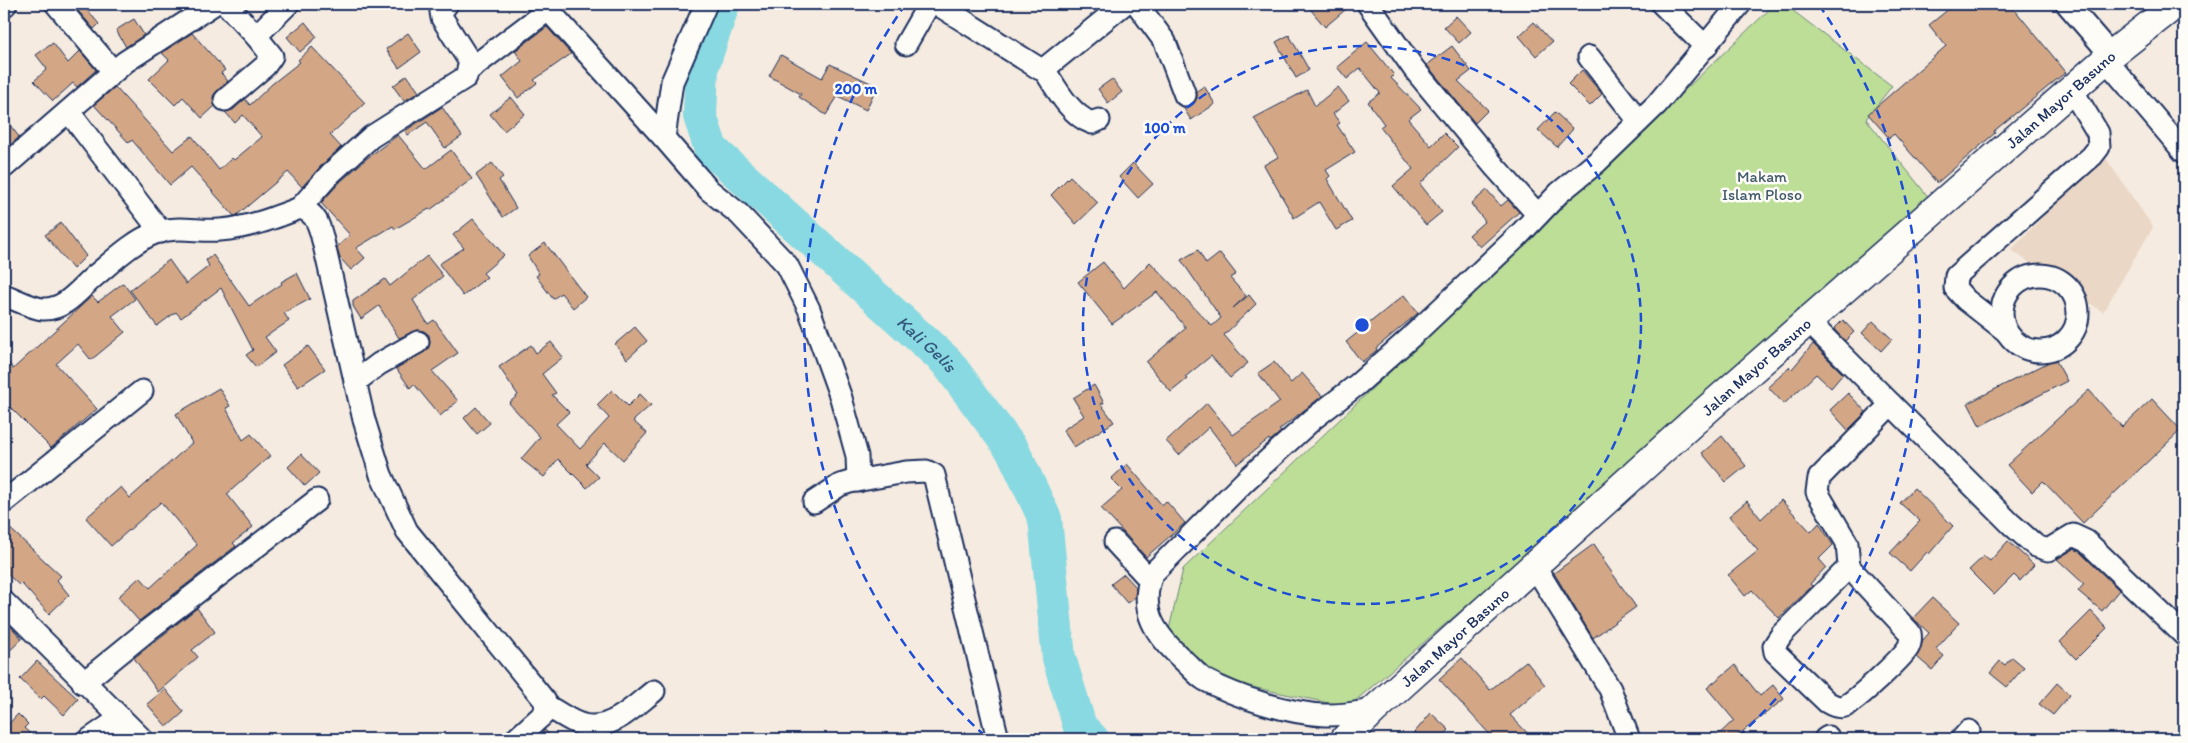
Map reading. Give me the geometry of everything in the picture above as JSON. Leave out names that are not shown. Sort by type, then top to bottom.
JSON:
[{"type":"main road","name":"Jalan Mayor Basuno","points":[[1344,739],[1534,565],[1808,321],[2109,58],[2176,4]]},
{"type":"street","points":[[56,4],[113,71]]},
{"type":"street","points":[[4,167],[69,112],[113,71],[214,4]]},
{"type":"street","points":[[225,100],[265,66],[272,56],[226,4]]},
{"type":"street","points":[[256,36],[288,4]]},
{"type":"street","points":[[447,4],[441,12],[442,18],[467,54],[470,70]]},
{"type":"street","points":[[664,138],[672,82],[706,4]]},
{"type":"street","points":[[906,44],[929,4]]},
{"type":"street","points":[[937,4],[1035,68],[1044,69],[1124,4]]},
{"type":"street","points":[[1137,4],[1165,42],[1185,95]]},
{"type":"street","points":[[1368,4],[1414,69],[1495,167],[1538,215]]},
{"type":"street","points":[[1662,4],[1706,46]]},
{"type":"street","points":[[1369,715],[1326,716],[1287,709],[1232,692],[1203,679],[1173,651],[1157,632],[1146,601],[1152,574],[1245,480],[1313,419],[1358,384],[1411,338],[1559,193],[1597,162],[1639,121],[1706,46],[1740,4]]},
{"type":"street","points":[[2067,4],[2184,152]]},
{"type":"street","points":[[4,294],[42,309],[56,308],[68,301],[95,276],[134,245],[155,233],[174,229],[219,230],[252,225],[300,208],[331,173],[371,137],[466,77],[470,70],[546,7],[709,190],[739,214],[787,265],[809,309],[841,398],[857,456],[858,481]]},
{"type":"street","points":[[1589,57],[1639,121]]},
{"type":"street","points":[[1044,69],[1061,94],[1083,120],[1092,123],[1099,120]]},
{"type":"street","points":[[2007,332],[1966,300],[1955,288],[1956,276],[2092,156],[2099,147],[2098,133],[2072,90]]},
{"type":"street","points":[[69,112],[162,232]]},
{"type":"street","points":[[300,208],[313,214],[318,222],[355,382],[381,475],[407,531],[547,706],[573,721],[593,726],[613,721],[654,692]]},
{"type":"street","points":[[1808,321],[2011,524],[2036,546],[2048,550],[2073,535],[2086,540],[2184,635]]},
{"type":"street","points":[[355,382],[379,364],[418,342]]},
{"type":"street","points":[[4,502],[142,391]]},
{"type":"street","points":[[1849,567],[1782,634],[1774,646],[1776,652],[1827,702],[1835,706],[1844,707],[1903,654],[1911,640],[1910,633],[1849,567],[1847,543],[1817,492],[1816,486],[1819,478],[1891,404]]},
{"type":"street","points":[[814,502],[840,485],[882,475],[926,471],[932,473],[935,477],[998,739]]},
{"type":"street","points":[[83,683],[148,630],[317,500]]},
{"type":"street","points":[[1116,542],[1150,580]]},
{"type":"street","points":[[1534,565],[1610,689],[1629,739]]},
{"type":"street","points":[[4,602],[119,719],[142,739]]},
{"type":"street","points":[[516,739],[546,712],[547,706]]},
{"type":"street","points":[[90,739],[119,719]]},
{"type":"shaded area","points":[[2103,154],[2153,227],[2103,312],[2011,250]]},
{"type":"green space","name":"Makam Islam Ploso","points":[[1775,4],[1784,4],[1892,86],[1866,119],[1930,199],[1679,425],[1348,707],[1218,680],[1167,638],[1183,569]]},
{"type":"building","points":[[72,4],[82,4],[99,24],[94,29]]},
{"type":"building","points":[[1306,4],[1352,4],[1325,27]]},
{"type":"building","points":[[1955,4],[2010,4],[2066,72],[1994,131],[1995,133],[1937,183],[1894,134],[1889,138],[1868,114],[1946,46],[1929,25]]},
{"type":"building","points":[[1456,16],[1471,32],[1459,43],[1444,27]]},
{"type":"building","points":[[134,19],[144,35],[126,47],[116,30]]},
{"type":"building","points":[[305,22],[317,37],[300,52],[287,37]]},
{"type":"building","points":[[1534,22],[1552,42],[1536,56],[1519,36]]},
{"type":"building","points":[[547,27],[571,54],[534,80],[537,83],[518,98],[502,77],[522,61],[515,51]]},
{"type":"building","points":[[192,33],[225,70],[221,73],[228,81],[213,96],[215,106],[202,118],[183,97],[175,105],[149,79],[169,60],[162,53]]},
{"type":"building","points":[[408,33],[421,52],[399,68],[386,49]]},
{"type":"building","points":[[1289,35],[1309,70],[1296,78],[1276,42]]},
{"type":"building","points":[[1367,42],[1394,75],[1391,78],[1421,109],[1408,119],[1431,146],[1444,133],[1458,147],[1420,184],[1442,212],[1426,225],[1393,186],[1413,169],[1380,127],[1384,124],[1368,102],[1380,93],[1360,68],[1347,79],[1337,67]]},
{"type":"building","points":[[53,43],[68,63],[80,51],[96,70],[77,87],[73,83],[53,101],[34,81],[47,69],[36,55]]},
{"type":"building","points":[[1452,46],[1471,71],[1458,81],[1488,110],[1475,123],[1427,65]]},
{"type":"building","points":[[312,47],[365,103],[330,135],[341,147],[302,187],[288,172],[234,216],[191,167],[170,185],[132,140],[129,143],[94,105],[115,87],[173,151],[192,136],[219,170],[232,158],[234,160],[262,137],[243,115],[235,123],[225,112],[233,110],[245,99],[250,105],[272,84],[300,62],[298,60]]},
{"type":"building","points":[[781,55],[822,78],[830,64],[877,86],[866,110],[838,96],[826,115],[799,97],[801,94],[769,76]]},
{"type":"building","points":[[1582,70],[1602,94],[1590,106],[1568,84]]},
{"type":"building","points":[[407,75],[419,92],[404,101],[393,86]]},
{"type":"building","points":[[1112,79],[1122,92],[1108,103],[1098,89]]},
{"type":"building","points":[[1204,86],[1215,104],[1191,120],[1183,107],[1189,107],[1194,103],[1197,98],[1197,91]]},
{"type":"building","points":[[1338,87],[1349,101],[1333,114],[1340,123],[1337,125],[1355,152],[1326,170],[1330,176],[1327,179],[1352,221],[1336,230],[1319,202],[1294,218],[1264,165],[1278,157],[1254,118],[1307,90],[1315,106]]},
{"type":"building","points":[[511,97],[525,114],[504,131],[490,114]]},
{"type":"building","points":[[442,107],[462,136],[445,148],[427,122],[408,135],[405,131]]},
{"type":"building","points":[[1555,112],[1573,129],[1557,147],[1538,130]]},
{"type":"building","points":[[4,117],[19,137],[8,147],[4,142]]},
{"type":"building","points":[[398,135],[426,169],[451,150],[472,179],[430,210],[395,229],[393,226],[356,248],[365,258],[351,270],[340,258],[337,247],[350,235],[321,203],[340,182],[366,159]]},
{"type":"building","points":[[492,163],[503,177],[499,180],[516,208],[503,217],[476,175]]},
{"type":"building","points":[[1133,163],[1153,184],[1138,198],[1119,177]]},
{"type":"building","points":[[1070,176],[1098,203],[1076,224],[1051,195]]},
{"type":"building","points":[[1487,190],[1501,206],[1508,200],[1519,212],[1480,247],[1469,235],[1485,221],[1471,204]]},
{"type":"building","points":[[473,219],[504,255],[483,273],[487,277],[463,296],[439,264],[464,248],[453,235]]},
{"type":"building","points":[[61,223],[86,256],[73,269],[45,235]]},
{"type":"building","points":[[545,243],[586,297],[573,308],[561,293],[553,299],[536,276],[539,274],[528,256]]},
{"type":"building","points":[[1198,250],[1206,264],[1220,253],[1236,274],[1230,278],[1246,296],[1233,308],[1249,295],[1256,304],[1224,335],[1248,363],[1230,378],[1211,356],[1185,377],[1187,379],[1171,392],[1146,362],[1186,328],[1157,292],[1112,324],[1078,282],[1103,262],[1124,288],[1150,262],[1212,326],[1221,318],[1181,260]]},
{"type":"building","points":[[213,255],[249,306],[282,284],[281,282],[297,273],[310,299],[284,313],[289,321],[265,337],[276,352],[256,367],[246,355],[253,350],[221,288],[181,318],[176,312],[157,326],[130,290],[169,260],[186,284],[209,266],[206,260]]},
{"type":"building","points":[[427,256],[443,276],[413,300],[428,324],[434,320],[458,353],[432,371],[458,401],[440,416],[414,384],[410,388],[396,368],[428,349],[429,335],[424,331],[418,330],[399,338],[379,306],[361,319],[353,306],[353,301],[385,279],[390,286]]},
{"type":"building","points":[[123,283],[135,299],[112,316],[125,332],[91,360],[78,344],[56,364],[97,409],[51,448],[4,401],[4,356],[13,369],[92,296],[98,302]]},
{"type":"building","points":[[1404,295],[1418,313],[1362,362],[1346,342]]},
{"type":"building","points":[[1843,320],[1854,332],[1845,341],[1834,329]]},
{"type":"building","points":[[1873,321],[1892,339],[1881,351],[1862,333]]},
{"type":"building","points":[[635,327],[647,341],[627,359],[615,344]]},
{"type":"building","points":[[551,342],[563,357],[542,374],[556,393],[552,395],[569,412],[556,424],[580,449],[609,418],[597,405],[612,390],[628,406],[640,394],[651,405],[633,421],[647,433],[623,460],[605,443],[586,464],[599,477],[587,488],[558,459],[544,477],[521,459],[540,437],[509,403],[518,395],[499,367],[531,345],[536,353]]},
{"type":"building","points":[[1813,344],[1843,374],[1831,388],[1816,374],[1784,404],[1768,387],[1790,367],[1792,369]]},
{"type":"building","points":[[308,346],[325,369],[298,387],[282,365]]},
{"type":"building","points":[[2055,359],[2067,381],[1980,426],[1968,403]]},
{"type":"building","points":[[1274,362],[1291,383],[1302,373],[1322,396],[1279,430],[1281,432],[1270,441],[1269,439],[1237,464],[1209,427],[1179,455],[1166,441],[1207,403],[1233,435],[1280,402],[1258,373]]},
{"type":"building","points":[[1094,385],[1104,403],[1101,404],[1114,422],[1074,447],[1063,430],[1084,416],[1073,398]]},
{"type":"building","points":[[219,388],[230,406],[226,408],[243,440],[251,434],[270,456],[227,494],[253,527],[233,543],[236,546],[139,621],[118,597],[140,577],[150,588],[197,545],[161,502],[111,546],[86,518],[121,487],[130,498],[192,443],[176,414]]},
{"type":"building","points":[[2089,390],[2122,427],[2152,399],[2181,430],[2083,523],[2043,481],[2032,492],[2007,465]]},
{"type":"building","points":[[1848,393],[1866,412],[1848,430],[1830,410]]},
{"type":"building","points":[[476,407],[490,423],[477,434],[464,418]]},
{"type":"building","points":[[1722,436],[1746,466],[1726,482],[1702,453]]},
{"type":"building","points":[[301,454],[319,473],[305,486],[288,467]]},
{"type":"building","points":[[1127,464],[1162,505],[1166,501],[1185,523],[1146,557],[1101,508],[1122,490],[1111,479]]},
{"type":"building","points":[[1914,488],[1953,526],[1929,554],[1927,552],[1910,571],[1890,553],[1920,521],[1900,503]]},
{"type":"building","points":[[1781,500],[1811,532],[1819,523],[1833,545],[1819,559],[1826,567],[1810,584],[1812,586],[1779,618],[1752,590],[1745,596],[1728,575],[1758,551],[1729,516],[1747,501],[1761,519]]},
{"type":"building","points":[[4,523],[61,576],[57,580],[69,595],[49,614],[21,583],[19,585],[4,571]]},
{"type":"building","points":[[2008,541],[2034,565],[2020,581],[2014,575],[1994,595],[1969,570],[1984,556],[1990,561]]},
{"type":"building","points":[[1594,544],[1636,607],[1593,638],[1554,573]]},
{"type":"building","points":[[2074,549],[2079,551],[2119,590],[2102,611],[2078,591],[2084,584],[2057,559]]},
{"type":"building","points":[[1124,574],[1136,587],[1135,597],[1127,603],[1111,584]]},
{"type":"building","points":[[1932,598],[1959,623],[1936,649],[1944,656],[1932,670],[1917,657],[1923,640],[1929,633],[1913,618]]},
{"type":"building","points":[[197,608],[215,632],[192,650],[198,657],[158,692],[134,658]]},
{"type":"building","points":[[2091,611],[2107,628],[2076,659],[2060,642]]},
{"type":"building","points":[[4,619],[22,639],[4,656]]},
{"type":"building","points":[[2012,657],[2024,667],[2007,687],[1990,673],[2000,661],[2005,665]]},
{"type":"building","points":[[1462,658],[1490,690],[1526,661],[1545,685],[1510,715],[1533,739],[1494,739],[1439,679]]},
{"type":"building","points":[[37,661],[78,699],[64,715],[44,696],[41,699],[20,679]]},
{"type":"building","points":[[1735,665],[1760,696],[1773,685],[1784,699],[1733,739],[1714,739],[1734,720],[1707,688]]},
{"type":"building","points":[[2057,683],[2070,695],[2053,715],[2039,704]]},
{"type":"building","points":[[165,689],[184,712],[167,727],[147,704]]},
{"type":"building","points":[[1431,713],[1449,730],[1440,739],[1409,739]]},
{"type":"building","points":[[18,714],[28,724],[24,728],[36,739],[4,739],[4,729]]},
{"type":"building","points":[[545,730],[554,739],[534,739]]},
{"type":"waterway","name":"Kali Gelis","points":[[723,4],[702,67],[700,116],[711,149],[946,361],[1013,451],[1045,519],[1059,658],[1080,727],[1092,739]]}]
